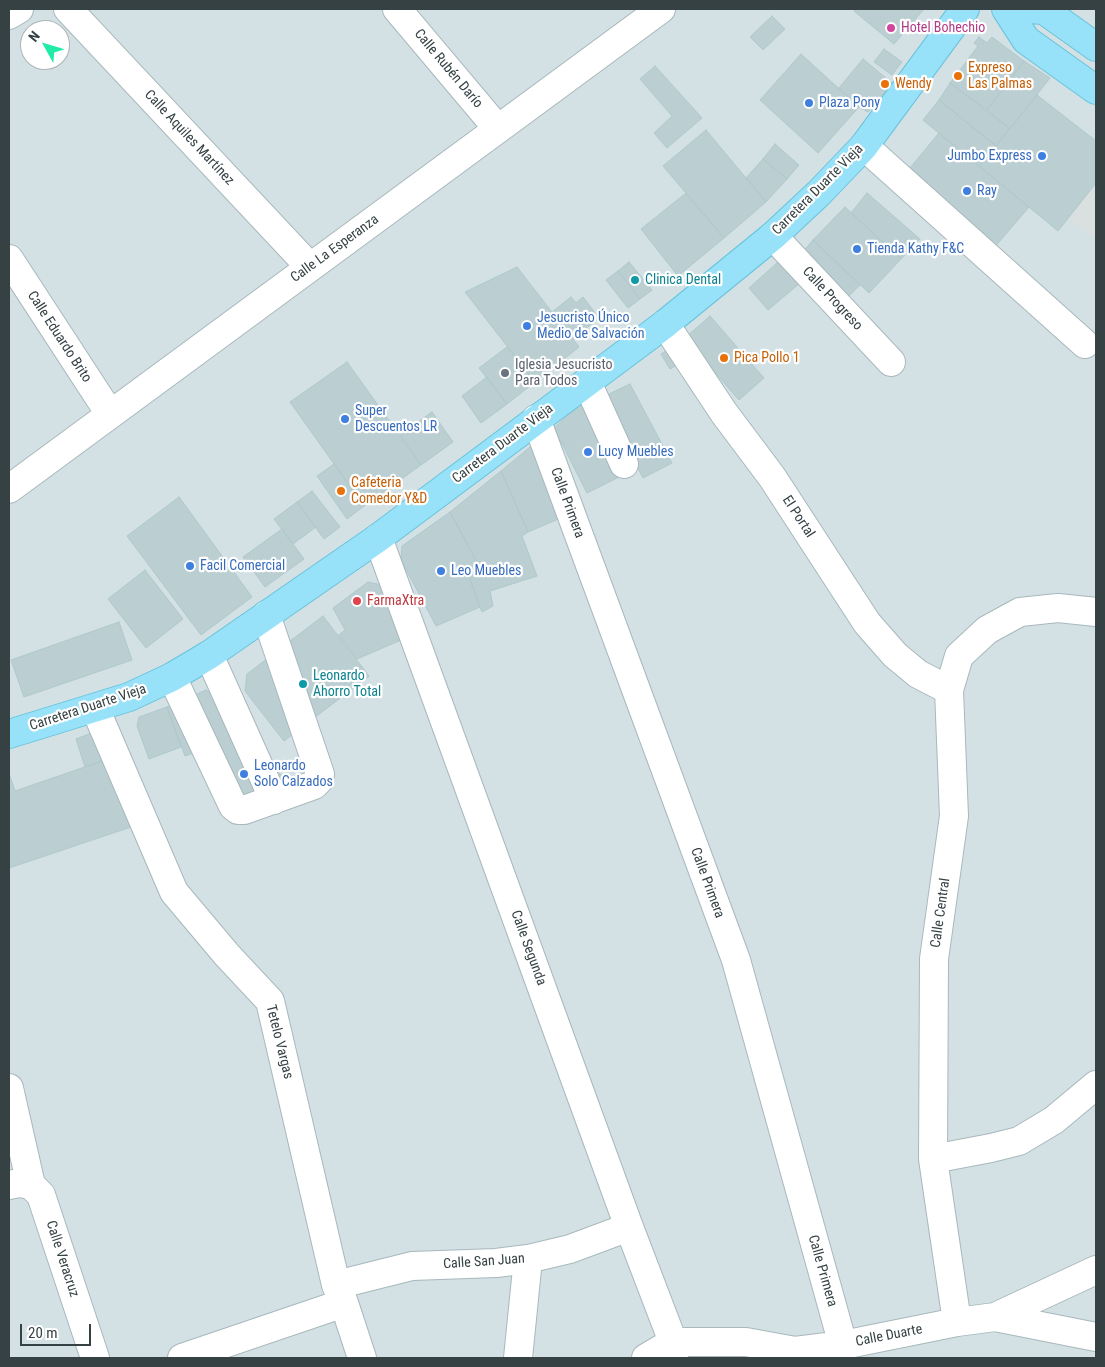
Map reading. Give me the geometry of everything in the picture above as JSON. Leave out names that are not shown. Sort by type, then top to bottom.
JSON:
[{"type":"main road","name":"Carretera Duarte Vieja","points":[[9,734],[130,698],[210,656],[378,538],[665,324],[773,236],[819,193],[864,146],[965,9]]},
{"type":"main road","points":[[1006,9],[1026,40],[1096,90]]},
{"type":"main road","points":[[1029,9],[1044,10],[1096,47]]},
{"type":"street","points":[[9,14],[19,9]]},
{"type":"street","name":"Calle Aquiles Martínez","points":[[68,9],[310,267]]},
{"type":"street","name":"Calle Rubén Darío","points":[[397,9],[498,129]]},
{"type":"street","name":"Calle La Esperanza","points":[[9,489],[661,9]]},
{"type":"street","points":[[864,146],[1085,344]]},
{"type":"street","name":"Calle Progreso","points":[[773,236],[891,362]]},
{"type":"street","name":"Calle Eduardo Brito","points":[[9,259],[110,414]]},
{"type":"street","name":"El Portal","points":[[665,324],[724,413],[772,477],[867,623],[895,655],[918,674],[949,690]]},
{"type":"street","points":[[587,382],[624,464]]},
{"type":"street","name":"Calle Primera","points":[[536,419],[736,960],[843,1351]]},
{"type":"street","name":"Calle Segunda","points":[[378,538],[674,1350]]},
{"type":"street","name":"Calle Central","points":[[957,1322],[933,1159],[934,959],[954,816],[949,690],[959,656],[988,630],[1020,612],[1058,608],[1096,612]]},
{"type":"street","points":[[172,677],[233,806],[238,810],[244,810],[314,785],[319,780],[320,774],[266,615]]},
{"type":"street","points":[[210,656],[274,800]]},
{"type":"street","name":"Tetelo Vargas","points":[[95,708],[174,892],[227,955],[270,1001],[340,1294],[362,1358]]},
{"type":"street","points":[[933,1159],[1019,1141],[1054,1120],[1096,1085]]},
{"type":"street","points":[[9,1088],[20,1185]]},
{"type":"street","name":"Calle Veracruz","points":[[20,1185],[41,1195],[95,1358]]},
{"type":"street","name":"Calle San Juan","points":[[182,1358],[412,1266],[496,1263],[528,1259],[570,1249],[629,1227]]},
{"type":"street","points":[[518,1358],[528,1259]]},
{"type":"street","name":"Calle Duarte","points":[[674,1350],[746,1342],[796,1351],[843,1351],[957,1322],[995,1317],[1096,1270]]},
{"type":"street","points":[[995,1317],[1096,1337]]},
{"type":"street","points":[[1091,1358],[1096,1349]]},
{"type":"street","points":[[646,1358],[674,1350]]},
{"type":"shaded area","points":[[9,9],[1096,9],[1096,1358],[9,1358]]},
{"type":"shaded area","points":[[1096,183],[1096,240],[1069,218]]},
{"type":"building","name":"Hotel Bohechio","points":[[856,9],[924,9],[894,44],[854,11]]},
{"type":"building","points":[[772,16],[785,29],[763,50],[750,37]]},
{"type":"building","points":[[979,37],[987,43],[992,37],[1024,61],[987,110],[950,83],[978,46],[974,43]]},
{"type":"building","points":[[884,49],[902,62],[892,75],[874,62]]},
{"type":"building","name":"Plaza Pony","points":[[801,54],[859,107],[818,153],[760,100]]},
{"type":"building","points":[[863,59],[892,83],[868,112],[859,107],[839,88]]},
{"type":"building","points":[[1024,61],[1050,78],[1010,129],[987,110]]},
{"type":"building","points":[[655,66],[702,118],[667,148],[654,133],[672,116],[640,79]]},
{"type":"building","points":[[950,83],[1010,129],[996,146],[939,100]]},
{"type":"building","name":"Jumbo Express","points":[[1037,95],[1096,141],[1096,183],[1058,231],[979,166]]},
{"type":"building","points":[[939,100],[996,146],[979,166],[923,120]]},
{"type":"building","points":[[706,130],[766,202],[724,238],[663,166]]},
{"type":"building","name":"Ray","points":[[939,133],[1029,207],[993,249],[905,174]]},
{"type":"building","points":[[775,144],[799,165],[787,179],[763,159]]},
{"type":"building","points":[[763,159],[787,179],[766,202],[746,178]]},
{"type":"building","points":[[686,193],[724,238],[678,276],[641,229]]},
{"type":"building","points":[[867,193],[920,239],[901,259],[851,213]]},
{"type":"building","name":"Tienda Kathy F&C","points":[[845,207],[901,259],[869,293],[813,240]]},
{"type":"building","points":[[813,240],[860,285],[847,298],[801,254]]},
{"type":"building","name":"Clinica Dental","points":[[629,262],[652,290],[640,299],[618,271]]},
{"type":"building","points":[[777,263],[783,264],[800,283],[768,310],[749,288]]},
{"type":"building","name":"Jesucristo Único Medio de Salvación","points":[[517,267],[579,347],[535,382],[465,292]]},
{"type":"building","points":[[618,271],[640,299],[628,308],[606,280]]},
{"type":"building","points":[[571,297],[576,303],[583,297],[599,318],[573,339],[552,312]]},
{"type":"building","name":"Pica Pollo 1","points":[[710,316],[764,378],[739,400],[685,338]]},
{"type":"building","points":[[674,346],[687,359],[670,369],[661,354]]},
{"type":"building","name":"Iglesia Jesucristo Para Todos","points":[[507,347],[535,382],[507,404],[479,368]]},
{"type":"building","name":"Super Descuentos LR","points":[[347,362],[421,465],[364,506],[290,402]]},
{"type":"building","points":[[487,377],[507,404],[481,423],[462,396]]},
{"type":"building","points":[[630,384],[672,463],[643,478],[606,406],[609,394]]},
{"type":"building","name":"Lucy Muebles","points":[[583,401],[621,476],[587,493],[554,428]]},
{"type":"building","points":[[432,412],[453,442],[421,465],[400,435]]},
{"type":"building","points":[[530,447],[542,451],[570,514],[528,532],[501,471]]},
{"type":"building","name":"Cafeteria Comedor Y&D","points":[[334,464],[364,506],[347,519],[317,476]]},
{"type":"building","points":[[501,471],[528,532],[522,536],[537,576],[490,591],[493,606],[482,612],[469,577],[479,566],[450,512]]},
{"type":"building","points":[[312,491],[340,527],[324,539],[297,502]]},
{"type":"building","name":"Facil Comercial","points":[[179,497],[252,597],[201,635],[127,536]]},
{"type":"building","points":[[297,502],[316,527],[293,544],[274,519]]},
{"type":"building","name":"Leo Muebles","points":[[450,512],[479,566],[469,577],[480,607],[436,626],[401,560],[402,546]]},
{"type":"building","points":[[282,529],[304,559],[265,587],[243,557]]},
{"type":"building","points":[[145,570],[183,619],[146,648],[108,599]]},
{"type":"building","points":[[368,582],[382,585],[408,637],[357,659],[339,635],[345,630],[333,608]]},
{"type":"building","name":"Leonardo Ahorro Total","points":[[323,616],[369,676],[284,741],[245,691],[247,674]]},
{"type":"building","points":[[119,622],[132,660],[24,697],[11,660]]},
{"type":"building","name":"Leonardo Solo Calzados","points":[[206,690],[229,706],[293,791],[233,823],[197,752],[185,756],[167,707]]},
{"type":"building","points":[[167,707],[181,747],[149,759],[137,726],[139,717]]},
{"type":"building","points":[[99,730],[111,758],[85,767],[76,739]]},
{"type":"building","points":[[111,758],[134,826],[9,868],[9,773],[15,791]]},
{"type":"place","name":"Hotel Bohechio","points":[[891,28]]},
{"type":"place","name":"Expreso Las Palmas","points":[[958,76]]},
{"type":"place","name":"Wendy","points":[[885,84]]},
{"type":"place","name":"Plaza Pony","points":[[809,103]]},
{"type":"place","name":"Jumbo Express","points":[[1042,156]]},
{"type":"place","name":"Ray","points":[[967,191]]},
{"type":"place","name":"Tienda Kathy F&C","points":[[857,249]]},
{"type":"place","name":"Clinica Dental","points":[[635,280]]},
{"type":"place","name":"Jesucristo Único Medio de Salvación","points":[[527,326]]},
{"type":"place","name":"Pica Pollo 1","points":[[724,358]]},
{"type":"place","name":"Iglesia Jesucristo Para Todos","points":[[505,373]]},
{"type":"place","name":"Super Descuentos LR","points":[[345,419]]},
{"type":"place","name":"Lucy Muebles","points":[[588,452]]},
{"type":"place","name":"Cafeteria Comedor Y&D","points":[[341,491]]},
{"type":"place","name":"Facil Comercial","points":[[190,566]]},
{"type":"place","name":"Leo Muebles","points":[[441,571]]},
{"type":"place","name":"FarmaXtra","points":[[357,601]]},
{"type":"place","name":"Leonardo Ahorro Total","points":[[303,684]]},
{"type":"place","name":"Leonardo Solo Calzados","points":[[244,774]]}]
